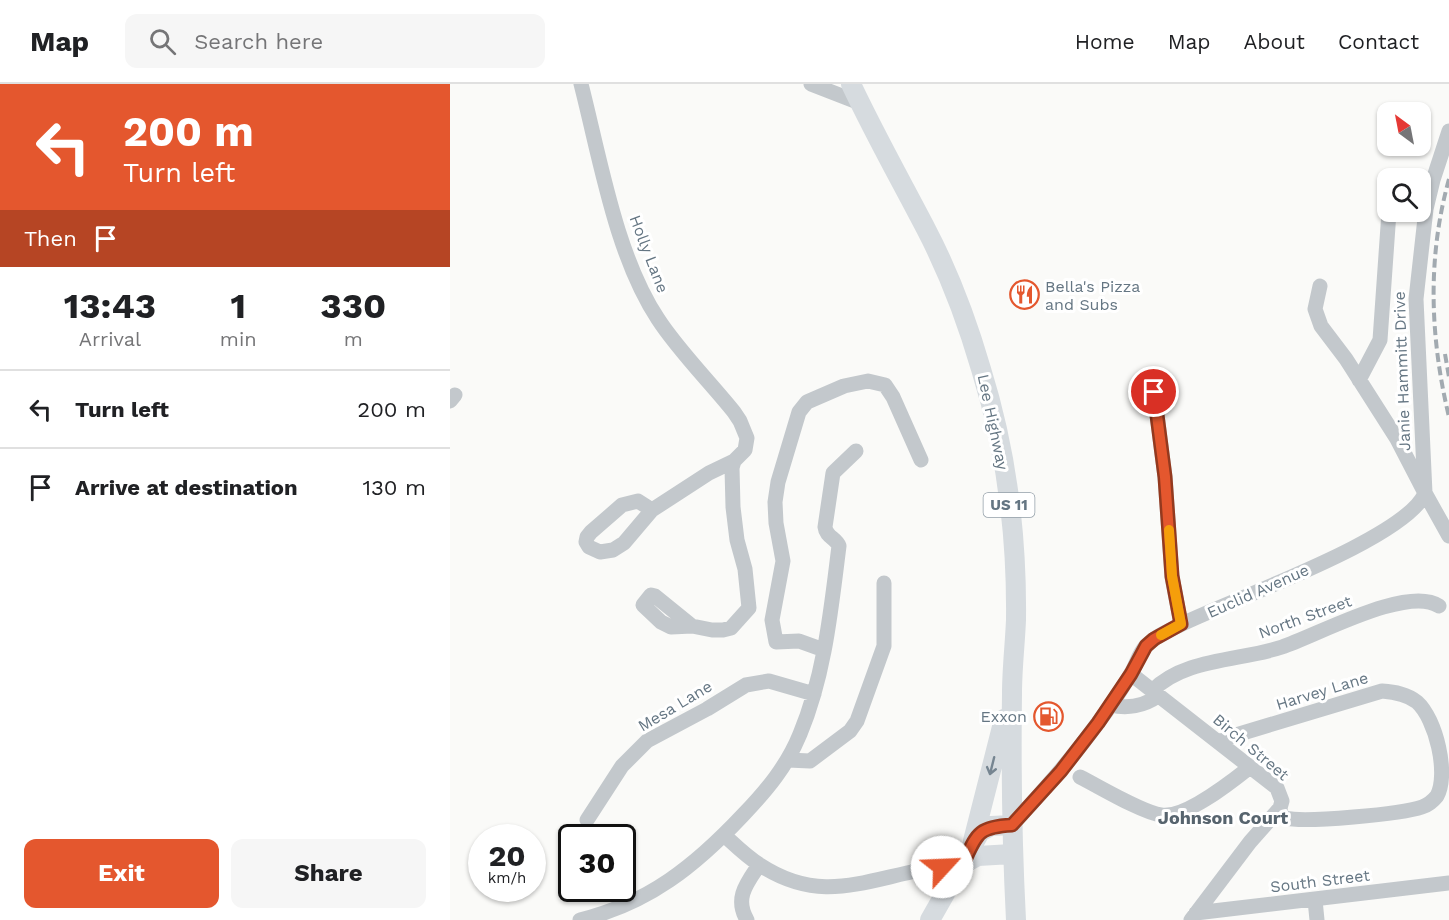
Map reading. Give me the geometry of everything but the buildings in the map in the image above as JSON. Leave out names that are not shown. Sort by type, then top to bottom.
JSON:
[{"type":"main road","name":"Lee Highway","points":[[851,84],[927,230],[943,266],[982,370],[1001,454],[1009,499],[1014,555],[1016,619],[1012,689],[1012,854],[1016,920]]},
{"type":"main road","points":[[930,920],[963,864],[973,841],[1012,689]]},
{"type":"main road","points":[[973,841],[980,832],[991,826],[1012,825]]},
{"type":"main road","points":[[963,864],[978,856],[1012,854]]},
{"type":"street","name":"Holly Lane","points":[[581,84],[619,231],[636,276],[658,320],[740,421],[747,438],[745,450],[734,461]]},
{"type":"street","points":[[811,84],[860,103]]},
{"type":"street","name":"Janie Hammitt Drive","points":[[1449,131],[1426,209],[1416,299],[1425,493],[1449,536]]},
{"type":"street","points":[[1359,380],[1380,340],[1388,222]]},
{"type":"street","points":[[1320,286],[1315,309],[1321,326],[1397,439],[1425,493]]},
{"type":"street","points":[[824,650],[799,641],[776,642],[772,625],[783,561],[776,523],[775,502],[778,482],[799,412],[812,400],[844,386],[868,381],[885,385],[893,397],[921,460]]},
{"type":"street","points":[[1154,392],[1165,477],[1172,576],[1181,624]]},
{"type":"street","points":[[580,920],[597,916],[651,893],[687,869],[724,835],[768,789],[788,760],[801,733],[814,694],[824,650],[839,546],[838,542],[827,534],[825,527],[833,473],[856,451]]},
{"type":"street","points":[[652,510],[709,473],[734,461]]},
{"type":"street","points":[[692,626],[723,630],[731,627],[749,608],[745,569],[737,540],[733,507],[732,468],[734,461]]},
{"type":"street","name":"Euclid Avenue","points":[[1012,825],[1061,771],[1111,705],[1146,646],[1154,639],[1181,624],[1294,576],[1355,546],[1415,509],[1422,502],[1425,493]]},
{"type":"street","points":[[788,760],[810,761],[850,731],[857,721],[884,646],[884,583]]},
{"type":"street","name":"North Street","points":[[1111,705],[1120,707],[1147,704],[1162,681],[1170,676],[1203,665],[1281,648],[1363,614],[1420,599],[1429,600],[1439,606]]},
{"type":"street","name":"Birch Street","points":[[1131,674],[1277,788],[1282,801],[1280,808],[1193,916]]},
{"type":"street","name":"Mesa Lane","points":[[587,820],[622,766],[647,741],[746,685],[769,681],[814,694]]},
{"type":"street","name":"Harvey Lane","points":[[1219,742],[1383,691],[1405,695],[1415,701],[1431,720],[1442,754],[1443,772],[1442,786],[1431,802],[1422,807],[1393,813],[1316,819],[1285,818],[1280,808]]},
{"type":"street","points":[[1080,777],[1150,812],[1168,815],[1187,809],[1230,782],[1250,766]]},
{"type":"street","points":[[724,835],[759,865],[796,882],[822,887],[841,887],[963,864]]},
{"type":"street","points":[[747,920],[741,907],[741,898],[743,890],[759,865]]},
{"type":"street","name":"South Street","points":[[1193,916],[1449,883]]},
{"type":"street","points":[[1315,900],[1317,920]]},
{"type":"railway","points":[[1449,179],[1437,238],[1434,268],[1438,358],[1449,417]]},
{"type":"railway","points":[[1445,354],[1449,377]]},
{"type":"slow traffic","points":[[1161,635],[1181,624],[1172,576],[1169,530]]},
{"type":"place","name":"Bella's Pizza and Subs","points":[[1024,295]]},
{"type":"place","name":"Exxon","points":[[1048,716]]},
{"type":"district","name":"Johnson Court","points":[[1223,817]]},
{"type":"route","points":[[942,867],[963,864],[973,841],[980,832],[991,826],[1012,825],[1061,771],[1098,723],[1131,674],[1146,646],[1181,624],[1172,576],[1165,477],[1154,392]]}]
